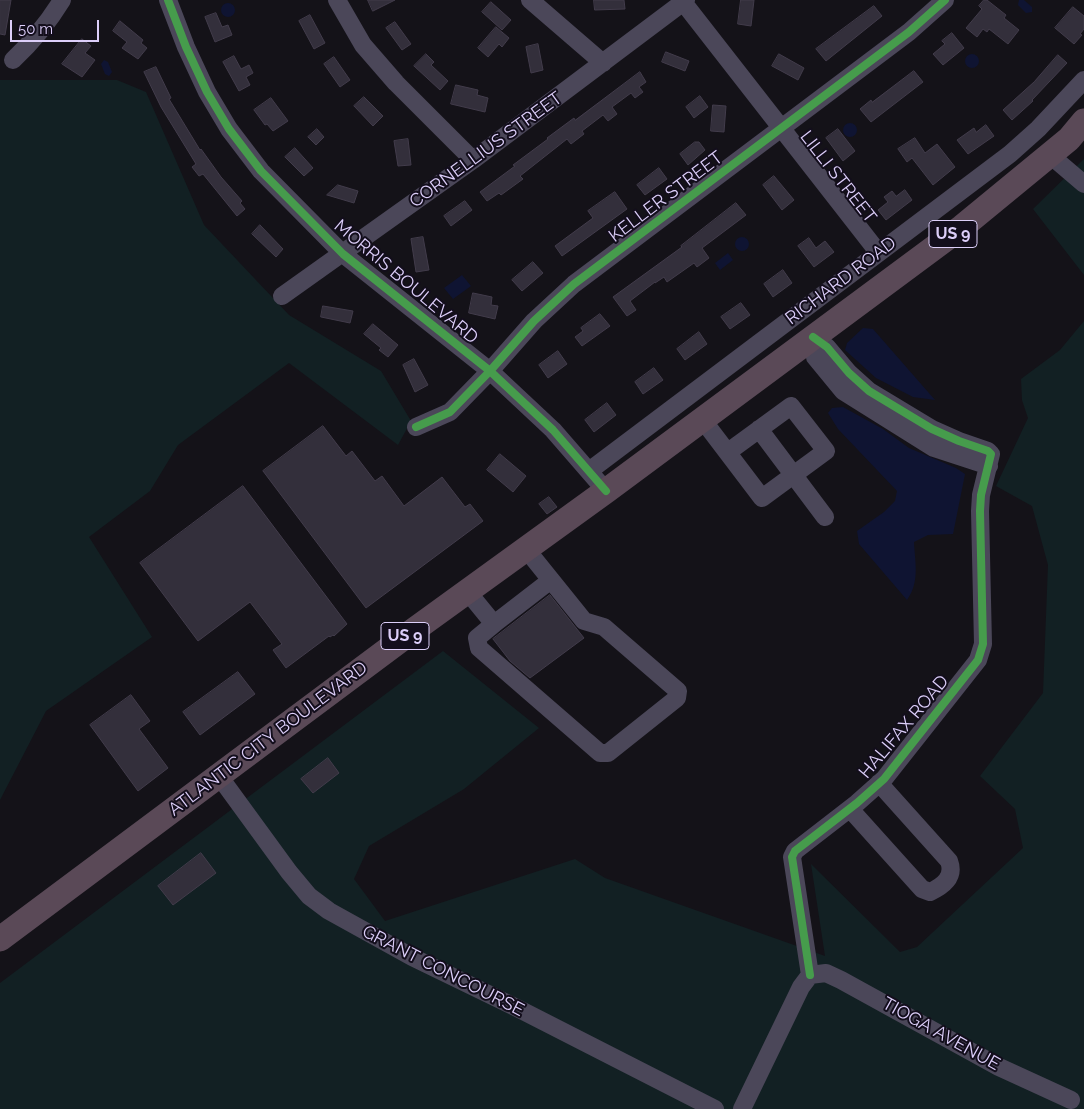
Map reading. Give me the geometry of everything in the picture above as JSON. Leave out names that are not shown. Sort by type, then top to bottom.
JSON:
[{"type":"highway","name":"ATLANTIC CITY BOULEVARD","points":[[0,939],[467,591],[606,491],[962,227],[1069,139],[1084,121]]},
{"type":"street","points":[[13,60],[33,41],[62,0]]},
{"type":"street","name":"MORRIS BOULEVARD","points":[[168,0],[186,47],[207,92],[229,129],[261,171],[343,254],[490,371],[553,430],[606,491]]},
{"type":"street","points":[[337,0],[363,45],[396,83],[473,160]]},
{"type":"street","points":[[530,0],[603,63]]},
{"type":"street","name":"KELLER STREET","points":[[416,427],[450,412],[490,371],[534,321],[574,284],[909,32],[945,0]]},
{"type":"street","name":"CORNELLIUS STREET","points":[[282,296],[473,160],[685,1]]},
{"type":"street","name":"LILLI STREET","points":[[685,1],[878,252]]},
{"type":"street","name":"RICHARD ROAD","points":[[589,471],[1010,154],[1038,130],[1084,80]]},
{"type":"street","points":[[1050,155],[1084,184]]},
{"type":"street","name":"HALIFAX ROAD","points":[[810,975],[792,857],[795,850],[850,809],[879,783],[971,670],[981,653],[983,644],[981,495],[975,478],[982,459],[934,448],[843,391],[815,357],[813,336]]},
{"type":"street","points":[[702,419],[762,498],[826,451],[791,406],[728,452]]},
{"type":"street","points":[[759,429],[825,517]]},
{"type":"street","points":[[526,549],[551,580],[584,621],[604,627],[678,691],[677,698],[608,754],[600,753],[479,648],[477,638],[551,580]]},
{"type":"street","points":[[467,591],[494,624]]},
{"type":"street","name":"GRANT CONCOURSE","points":[[219,776],[289,872],[309,896],[329,911],[412,957],[715,1109]]},
{"type":"street","points":[[850,809],[922,889],[930,892],[939,888],[949,876],[952,868],[949,861],[879,783]]},
{"type":"street","name":"TIOGA AVENUE","points":[[810,975],[826,973],[841,980],[999,1067],[1071,1100]]},
{"type":"street","points":[[742,1109],[801,986],[810,975]]},
{"type":"shaded area","points":[[0,80],[117,80],[146,92],[204,225],[289,315],[381,371],[411,421],[398,445],[289,363],[178,445],[150,491],[89,537],[152,637],[46,711],[0,800]]},
{"type":"shaded area","points":[[1084,159],[1084,275],[1033,209]]},
{"type":"shaded area","points":[[1084,321],[1084,1109],[0,1109],[0,983],[443,651],[539,728],[464,789],[369,846],[354,879],[385,921],[575,859],[605,878],[825,956],[811,864],[900,952],[917,947],[1023,848],[1015,809],[980,776],[1043,693],[1048,565],[1032,506],[996,486],[1028,418],[1022,400],[1021,379],[1060,350]]},
{"type":"water","points":[[1019,0],[1024,0],[1032,7],[1032,12],[1026,13],[1018,5]]},
{"type":"water","points":[[228,3],[233,5],[235,10],[233,15],[228,17],[223,15],[221,10],[223,5]]},
{"type":"water","points":[[972,54],[977,56],[979,61],[977,66],[972,68],[967,66],[965,61],[967,56]]},
{"type":"water","points":[[104,60],[108,62],[112,72],[109,76],[105,74],[101,64]]},
{"type":"water","points":[[850,123],[855,125],[857,130],[855,135],[850,137],[845,135],[843,130],[845,125]]},
{"type":"water","points":[[739,237],[745,237],[749,244],[745,251],[739,251],[735,247],[735,241]]},
{"type":"water","points":[[728,253],[733,260],[720,270],[715,263]]},
{"type":"water","points":[[462,275],[471,286],[453,299],[444,288]]},
{"type":"water","points":[[863,328],[873,329],[935,400],[913,397],[876,378],[845,350],[847,343]]},
{"type":"water","points":[[843,407],[883,429],[909,448],[956,468],[965,474],[953,534],[928,535],[914,542],[915,579],[914,586],[907,600],[859,544],[857,531],[884,512],[895,501],[897,491],[838,429],[828,413],[832,408]]},
{"type":"building","points":[[0,0],[11,0],[5,35],[0,34]]},
{"type":"building","points":[[368,0],[395,0],[373,11]]},
{"type":"building","points":[[594,0],[624,0],[625,9],[595,10]]},
{"type":"building","points":[[741,0],[754,0],[751,26],[738,24]]},
{"type":"building","points":[[984,0],[987,0],[1006,15],[1004,18],[1019,30],[1008,44],[989,29],[987,32],[983,29],[977,37],[966,28],[982,9],[979,6]]},
{"type":"building","points":[[491,2],[511,20],[502,30],[482,12]]},
{"type":"building","points":[[874,6],[882,16],[826,61],[816,49]]},
{"type":"building","points":[[1073,7],[1084,16],[1084,29],[1080,34],[1082,35],[1074,44],[1055,28]]},
{"type":"building","points":[[216,13],[222,27],[228,25],[232,35],[215,42],[205,17]]},
{"type":"building","points":[[310,15],[325,43],[314,49],[299,21]]},
{"type":"building","points":[[120,21],[143,40],[141,43],[147,48],[138,59],[122,48],[127,42],[113,31]]},
{"type":"building","points":[[395,22],[411,44],[402,50],[386,28]]},
{"type":"building","points":[[496,27],[509,38],[502,47],[499,44],[488,57],[478,48]]},
{"type":"building","points":[[952,33],[964,48],[943,65],[933,54],[945,44],[942,41]]},
{"type":"building","points":[[82,39],[91,46],[85,53],[95,60],[82,77],[62,64]]},
{"type":"building","points":[[538,44],[543,70],[531,73],[526,47]]},
{"type":"building","points":[[666,52],[689,61],[685,71],[662,62]]},
{"type":"building","points":[[426,54],[434,62],[431,65],[448,81],[440,90],[414,66]]},
{"type":"building","points":[[779,54],[804,68],[798,80],[772,66]]},
{"type":"building","points":[[1058,55],[1067,63],[1033,101],[1012,120],[1003,110],[1034,82]]},
{"type":"building","points":[[234,56],[241,69],[249,65],[253,73],[246,77],[250,85],[239,91],[223,62]]},
{"type":"building","points":[[334,57],[350,80],[340,87],[324,64]]},
{"type":"building","points":[[156,67],[171,98],[169,99],[200,150],[242,201],[240,203],[245,209],[237,216],[203,174],[199,176],[192,167],[196,164],[161,107],[144,72]]},
{"type":"building","points":[[914,71],[923,82],[871,122],[860,109]]},
{"type":"building","points":[[640,72],[646,82],[639,87],[643,92],[635,98],[631,93],[612,107],[617,114],[608,121],[603,115],[582,131],[584,134],[571,144],[567,139],[520,176],[523,179],[501,195],[499,193],[487,201],[480,192],[515,166],[513,165],[547,138],[574,118],[575,120]]},
{"type":"building","points":[[456,85],[478,90],[477,95],[488,98],[485,112],[451,104]]},
{"type":"building","points":[[700,96],[708,107],[694,118],[686,107]]},
{"type":"building","points":[[364,97],[383,116],[373,126],[354,106]]},
{"type":"building","points":[[271,98],[288,121],[273,131],[267,124],[265,125],[254,110]]},
{"type":"building","points":[[713,105],[726,106],[724,132],[711,131]]},
{"type":"building","points":[[986,125],[994,136],[968,154],[957,140],[974,128],[976,132]]},
{"type":"building","points":[[317,129],[324,137],[316,145],[308,137]]},
{"type":"building","points":[[838,129],[855,151],[843,161],[826,138]]},
{"type":"building","points":[[915,138],[925,153],[937,144],[955,167],[933,185],[912,158],[907,162],[898,149]]},
{"type":"building","points":[[408,139],[411,165],[398,166],[394,141]]},
{"type":"building","points":[[695,142],[699,142],[705,150],[688,165],[680,154]]},
{"type":"building","points":[[295,148],[313,168],[304,176],[285,157]]},
{"type":"building","points":[[659,168],[667,179],[645,195],[637,185]]},
{"type":"building","points":[[774,176],[794,200],[782,210],[763,185]]},
{"type":"building","points":[[338,185],[358,191],[354,203],[327,195]]},
{"type":"building","points":[[905,190],[912,200],[886,220],[878,210],[888,202],[884,197],[892,191],[896,196]]},
{"type":"building","points":[[615,192],[627,209],[562,256],[555,246],[593,218],[588,211]]},
{"type":"building","points":[[465,201],[472,210],[451,226],[444,216]]},
{"type":"building","points":[[736,203],[746,215],[702,248],[709,258],[697,267],[694,263],[667,282],[664,277],[655,282],[630,301],[636,310],[627,316],[613,297],[682,247]]},
{"type":"building","points":[[260,225],[283,249],[276,257],[252,234]]},
{"type":"building","points":[[423,237],[429,270],[416,272],[411,239]]},
{"type":"building","points":[[809,238],[816,248],[825,241],[834,252],[814,267],[798,246]]},
{"type":"building","points":[[533,262],[543,273],[522,291],[512,280]]},
{"type":"building","points":[[783,270],[792,283],[773,297],[764,284]]},
{"type":"building","points":[[473,293],[492,297],[491,305],[498,306],[495,319],[469,313]]},
{"type":"building","points":[[741,303],[750,315],[730,329],[721,317]]},
{"type":"building","points":[[323,306],[353,311],[350,323],[321,317]]},
{"type":"building","points":[[600,314],[610,326],[582,346],[575,337],[583,331],[581,328]]},
{"type":"building","points":[[373,324],[398,345],[388,357],[379,350],[381,348],[364,334]]},
{"type":"building","points":[[699,332],[707,344],[685,360],[677,349]]},
{"type":"building","points":[[558,351],[567,364],[548,378],[539,365]]},
{"type":"building","points":[[414,359],[428,385],[415,392],[403,365]]},
{"type":"building","points":[[654,368],[663,380],[643,394],[635,382]]},
{"type":"building","points":[[607,403],[616,415],[594,432],[585,420]]},
{"type":"building","points":[[323,426],[346,456],[352,451],[375,481],[382,476],[404,506],[442,477],[465,507],[470,504],[483,521],[366,608],[263,471]]},
{"type":"building","points":[[500,454],[526,476],[513,492],[487,470]]},
{"type":"building","points":[[243,486],[347,624],[334,636],[329,636],[286,668],[273,650],[282,644],[250,602],[198,641],[140,563]]},
{"type":"building","points":[[549,497],[557,507],[547,514],[539,504]]},
{"type":"building","points":[[550,595],[584,638],[530,678],[510,661],[493,639]]},
{"type":"building","points":[[238,672],[255,694],[200,735],[183,712]]},
{"type":"building","points":[[131,695],[150,721],[139,729],[168,768],[138,791],[90,725]]},
{"type":"building","points":[[328,758],[339,773],[313,793],[301,779]]},
{"type":"building","points":[[201,853],[216,873],[173,905],[158,886]]},
{"type":"cycle path","points":[[168,0],[186,47],[207,92],[229,129],[261,171],[343,254],[490,371],[553,430],[606,491]]},
{"type":"cycle path","points":[[416,427],[450,412],[490,371],[534,321],[574,284],[909,32],[945,0]]},
{"type":"cycle path","points":[[810,975],[792,857],[795,851],[857,803],[884,779],[978,660],[983,644],[981,495],[991,454],[988,451],[932,429],[869,391],[849,373],[827,347],[813,337]]}]
